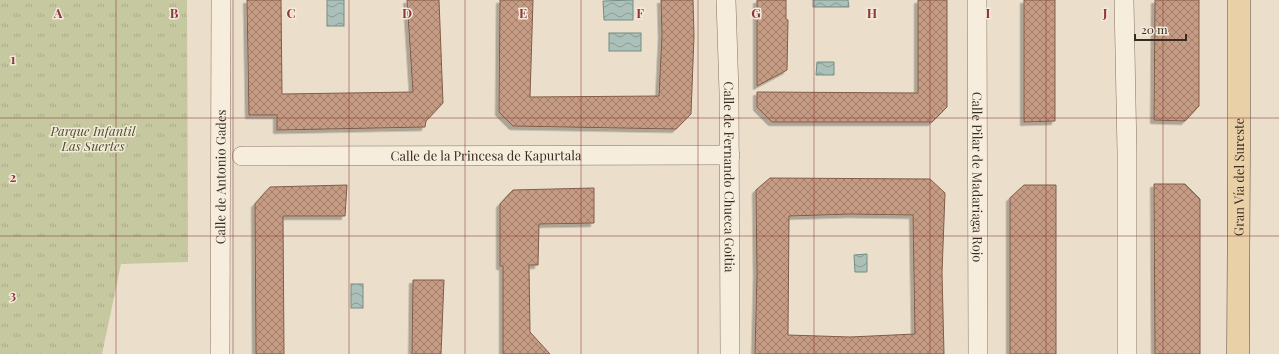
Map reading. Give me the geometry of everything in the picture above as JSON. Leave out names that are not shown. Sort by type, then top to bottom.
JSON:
[{"type":"main road","name":"Gran Vía del Sureste","points":[[1238,0],[1238,354]]},
{"type":"street","name":"Calle de Antonio Gades","points":[[220,354],[221,0]]},
{"type":"street","name":"Calle de Fernando Chueca Goitia","points":[[726,0],[730,155],[730,354]]},
{"type":"street","name":"Calle Pilar de Madariaga Rojo","points":[[977,0],[978,354]]},
{"type":"street","points":[[1124,0],[1127,354]]},
{"type":"street","name":"Calle de la Princesa de Kapurtala","points":[[242,156],[730,155]]},
{"type":"green space","name":"Parque Infantil Las Suertes","points":[[0,0],[187,0],[188,262],[121,264],[102,354],[0,354]]},
{"type":"water","points":[[327,0],[344,0],[344,26],[327,26]]},
{"type":"water","points":[[633,0],[633,20],[604,20],[603,1]]},
{"type":"water","points":[[813,0],[848,0],[849,7],[813,7]]},
{"type":"water","points":[[609,33],[641,33],[641,51],[609,51]]},
{"type":"water","points":[[817,62],[834,62],[834,75],[816,75]]},
{"type":"water","points":[[867,254],[867,272],[855,272],[854,255]]},
{"type":"water","points":[[351,284],[363,284],[363,308],[351,308]]},
{"type":"building","points":[[247,0],[281,0],[282,94],[413,92],[407,0],[439,0],[443,103],[426,121],[425,127],[277,130],[277,115],[249,115]]},
{"type":"building","points":[[500,0],[533,0],[530,97],[659,96],[662,35],[661,0],[693,0],[694,36],[691,114],[676,129],[513,126],[499,112]]},
{"type":"building","points":[[757,0],[786,0],[786,19],[788,20],[787,70],[757,86]]},
{"type":"building","points":[[918,0],[947,0],[947,107],[932,122],[772,122],[757,107],[757,92],[918,93]]},
{"type":"building","points":[[1024,0],[1055,0],[1055,121],[1024,122]]},
{"type":"building","points":[[1155,0],[1199,0],[1199,106],[1185,121],[1154,120]]},
{"type":"building","points":[[770,178],[930,179],[945,193],[942,273],[944,354],[755,354],[757,274],[756,190]],"holes":[[[851,214],[913,215],[915,334],[850,337],[788,335],[789,216]]]},
{"type":"building","points":[[1154,184],[1185,184],[1200,199],[1200,354],[1155,354]]},
{"type":"building","points":[[347,185],[345,216],[283,216],[284,354],[256,354],[255,204],[270,187]]},
{"type":"building","points":[[1024,185],[1056,185],[1056,354],[1010,354],[1010,198]]},
{"type":"building","points":[[594,188],[594,223],[539,224],[538,265],[529,265],[530,332],[550,354],[503,354],[503,266],[500,266],[500,204],[513,190]]},
{"type":"building","points":[[413,280],[444,280],[441,354],[412,354]]}]
